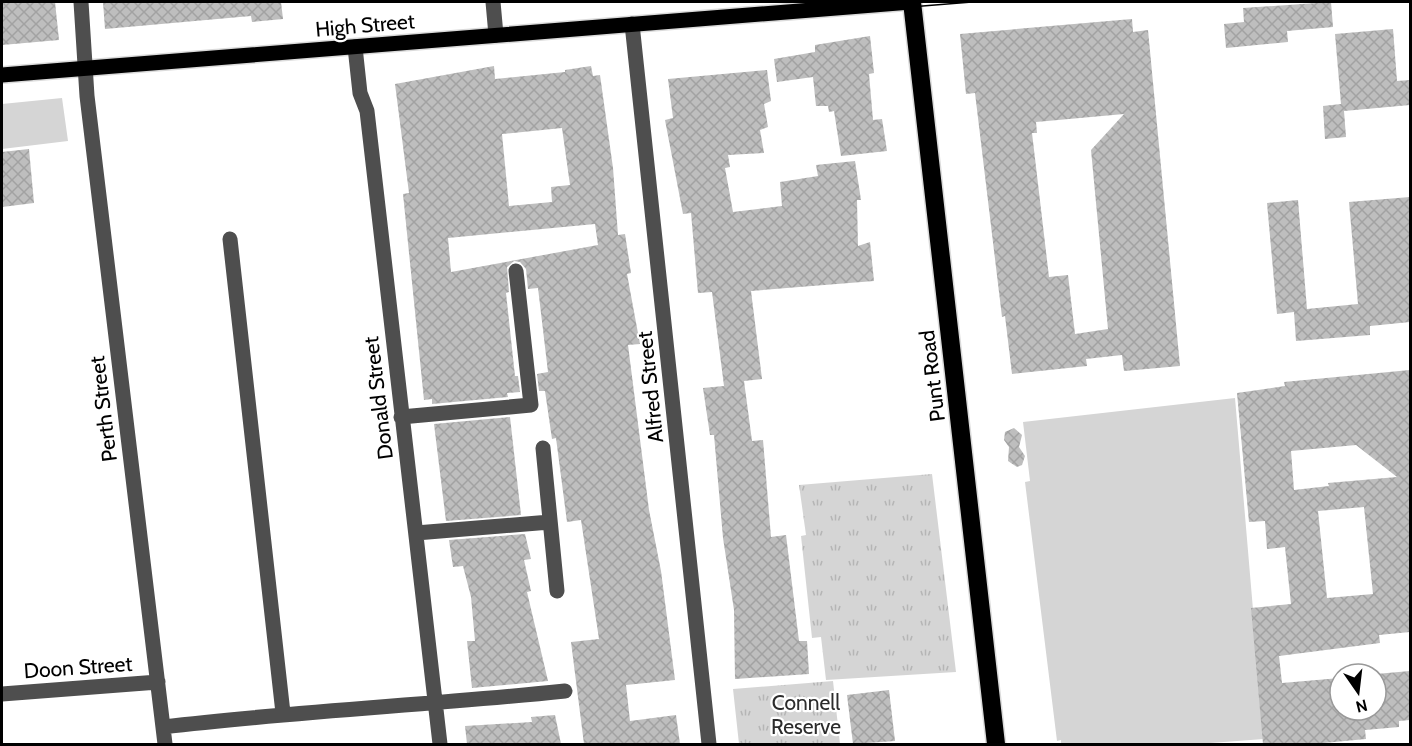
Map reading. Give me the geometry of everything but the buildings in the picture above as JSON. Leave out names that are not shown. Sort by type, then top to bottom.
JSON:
[{"type":"highway","name":"Punt Road","points":[[911,2],[996,744]]},
{"type":"main road","name":"High Street","points":[[2,75],[911,2]]},
{"type":"street","name":"Perth Street","points":[[81,2],[87,96],[165,744]]},
{"type":"street","points":[[493,2],[496,35]]},
{"type":"street","name":"Alfred Street","points":[[632,24],[709,744]]},
{"type":"street","name":"Donald Street","points":[[356,47],[360,93],[367,111],[440,744]]},
{"type":"street","points":[[230,239],[283,713]]},
{"type":"street","points":[[401,417],[531,405],[516,271]]},
{"type":"street","points":[[543,448],[557,591]]},
{"type":"street","points":[[416,533],[550,522]]},
{"type":"street","name":"Doon Street","points":[[2,691],[158,682]]},
{"type":"street","points":[[163,727],[283,713],[435,704],[565,691]]},
{"type":"green space","points":[[62,98],[68,141],[2,149],[2,104]]},
{"type":"green space","points":[[1235,398],[1264,739],[1197,744],[1061,744],[1061,740],[1057,741],[1025,482],[1030,481],[1023,422]]},
{"type":"green space","points":[[932,474],[956,672],[826,680],[821,637],[812,638],[801,536],[806,535],[799,485]]},
{"type":"green space","name":"Connell Reserve","points":[[833,681],[840,744],[739,744],[733,689]]},
{"type":"tram line","points":[[2,70],[860,2]]},
{"type":"tram line","points":[[2,80],[972,2]]}]
